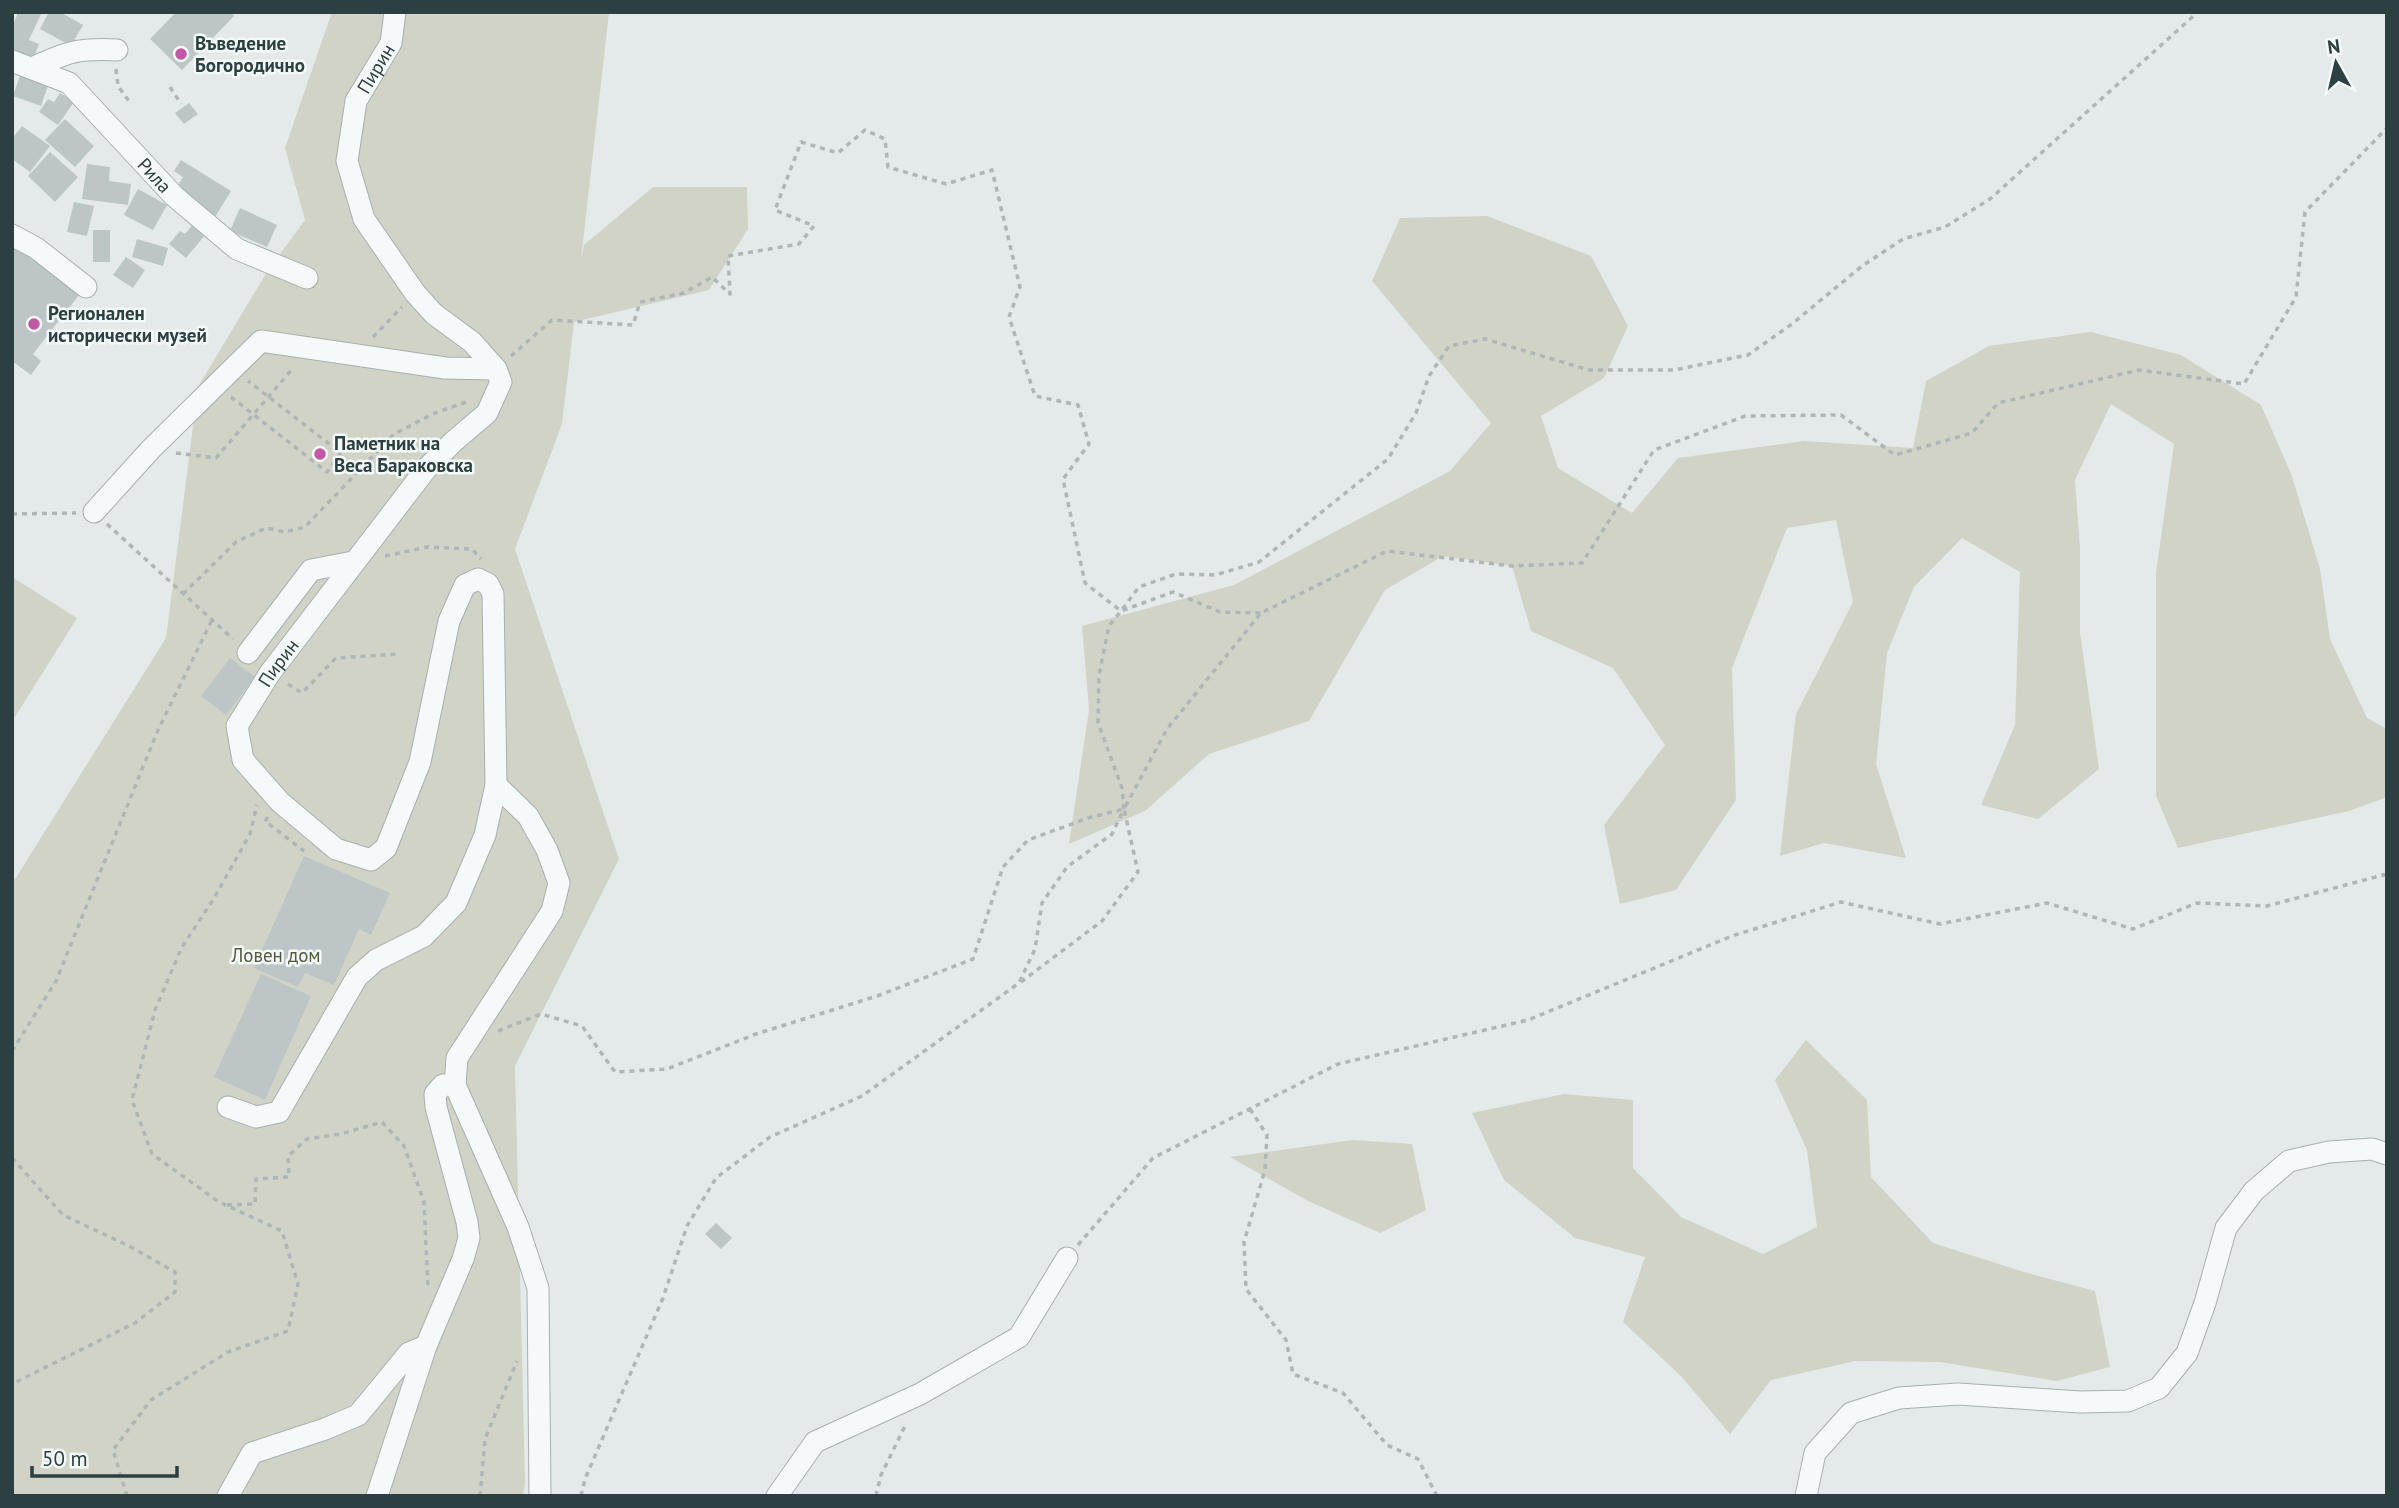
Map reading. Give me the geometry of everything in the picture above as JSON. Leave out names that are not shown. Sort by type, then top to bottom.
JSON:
[{"type":"street","name":"Пирин","points":[[395,12],[391,43],[356,101],[347,161],[364,219],[415,293],[434,314],[472,342],[496,369],[501,382],[487,413],[426,469],[270,673],[237,726],[243,760],[280,802],[336,849],[371,860],[386,848],[421,762],[449,621],[465,585],[478,579],[488,584]]},
{"type":"street","points":[[22,65],[86,49],[118,57]]},
{"type":"street","name":"Рила","points":[[22,65],[69,83],[174,196],[237,248],[307,278]]},
{"type":"street","points":[[12,235],[36,248],[86,287]]},
{"type":"street","points":[[94,512],[151,449],[261,341],[445,368],[496,369]]},
{"type":"street","points":[[248,653],[311,570],[356,560]]},
{"type":"street","points":[[228,1107],[256,1117],[279,1112],[357,977],[376,960],[424,936],[456,903],[485,835],[496,785],[493,594],[488,584]]},
{"type":"street","points":[[496,785],[528,816],[547,850],[559,883],[552,911],[457,1058],[455,1085],[519,1227],[538,1289],[540,1496]]},
{"type":"street","points":[[377,1496],[426,1346],[463,1259],[469,1238],[436,1107],[435,1094],[443,1084],[455,1085]]},
{"type":"street","points":[[1806,1496],[1815,1453],[1851,1413],[1899,1398],[1958,1394],[2080,1402],[2128,1401],[2159,1388],[2187,1353],[2205,1303],[2226,1228],[2254,1191],[2289,1161],[2329,1152],[2372,1149],[2387,1154]]},
{"type":"street","points":[[777,1496],[815,1442],[920,1394],[1019,1337],[1067,1258]]},
{"type":"street","points":[[229,1496],[252,1452],[325,1429],[358,1415],[409,1353],[426,1346]]},
{"type":"path","points":[[581,1496],[585,1479],[663,1298],[687,1226],[716,1178],[770,1138],[862,1096],[1019,984],[1102,921],[1138,872],[1122,788],[1098,723],[1099,675],[1110,626],[1139,587],[1176,574],[1215,575],[1259,562],[1388,459],[1416,413],[1429,376],[1449,346],[1485,339],[1589,370],[1674,370],[1748,355],[1792,324],[1862,266],[1892,246],[1945,227],[1990,199],[2198,12]]},
{"type":"path","points":[[118,57],[115,76],[118,86],[131,104]]},
{"type":"path","points":[[170,87],[181,104]]},
{"type":"path","points":[[1019,984],[1035,949],[1042,903],[1067,867],[1112,834],[1167,729],[1261,613],[1387,551],[1512,566],[1582,563],[1654,450],[1745,416],[1841,415],[1895,455],[1972,433],[1998,403],[2139,370],[2244,384],[2296,297],[2305,212],[2387,128]]},
{"type":"path","points":[[496,369],[552,320],[633,326],[640,302],[684,293],[712,277],[730,294],[728,256],[799,244],[814,226],[775,209],[801,142],[838,153],[865,130],[885,139],[888,167],[946,184],[992,170],[1020,287],[1009,317],[1035,396],[1078,405],[1089,444],[1063,479],[1085,583],[1121,611]]},
{"type":"path","points":[[355,356],[415,293]]},
{"type":"path","points":[[151,449],[215,458],[309,349]]},
{"type":"path","points":[[216,386],[327,472],[341,453],[233,369]]},
{"type":"path","points":[[183,594],[236,541],[267,528],[285,532],[306,527],[394,434],[435,413],[474,400]]},
{"type":"path","points":[[12,514],[94,512],[248,653]]},
{"type":"path","points":[[356,560],[428,547],[472,550],[484,564],[488,584]]},
{"type":"path","points":[[1121,611],[1173,592],[1220,612],[1261,613]]},
{"type":"path","points":[[12,1051],[56,981],[158,730],[212,620]]},
{"type":"path","points":[[270,673],[302,693],[336,658],[398,654]]},
{"type":"path","points":[[127,1496],[114,1450],[151,1400],[228,1352],[288,1331],[298,1284],[282,1231],[226,1205],[152,1154],[132,1100],[155,1010],[182,947],[213,900],[250,834],[262,782]]},
{"type":"path","points":[[467,1044],[541,1014],[582,1026],[615,1072],[667,1069],[756,1034],[877,996],[973,959],[1003,867],[1028,840],[1088,818],[1124,809]]},
{"type":"path","points":[[1067,1258],[1153,1158],[1338,1065],[1528,1020],[1732,936],[1841,902],[1940,924],[2047,903],[2133,929],[2197,903],[2267,906],[2387,874]]},
{"type":"path","points":[[1250,1109],[1267,1135],[1265,1170],[1244,1242],[1246,1289],[1286,1340],[1293,1374],[1342,1393],[1387,1445],[1418,1459],[1437,1496]]},
{"type":"path","points":[[226,1205],[255,1204],[256,1179],[289,1177],[288,1156],[307,1139],[341,1134],[382,1122],[404,1146],[424,1202],[428,1293]]},
{"type":"path","points":[[12,1158],[63,1215],[129,1246],[175,1272],[176,1292],[135,1323],[12,1384]]},
{"type":"path","points":[[480,1496],[485,1439],[517,1361]]},
{"type":"path","points":[[876,1496],[881,1475],[920,1394]]},
{"type":"green space","name":"Ловен дом","points":[[332,12],[609,12],[581,260],[584,245],[653,187],[747,187],[748,229],[709,290],[574,322],[562,424],[515,549],[619,859],[515,1066],[525,1483],[523,1496],[12,1496],[12,884],[166,638],[198,387],[267,272],[305,220],[285,148]]},
{"type":"green space","points":[[1487,216],[1591,256],[1628,326],[1604,378],[1541,416],[1558,468],[1632,513],[1678,458],[1804,441],[1913,448],[1926,381],[1989,346],[2091,332],[2181,355],[2261,405],[2292,476],[2320,569],[2330,639],[2367,718],[2387,729],[2387,797],[2349,811],[2178,848],[2156,796],[2156,573],[2174,444],[2111,404],[2075,480],[2080,548],[2080,632],[2099,769],[2038,819],[1981,805],[2015,725],[2020,572],[1962,538],[1914,587],[1887,653],[1876,764],[1906,858],[1824,843],[1780,856],[1796,714],[1853,602],[1836,520],[1787,528],[1732,668],[1736,800],[1676,890],[1620,904],[1604,825],[1665,745],[1613,668],[1531,631],[1512,566],[1443,556],[1385,590],[1309,721],[1209,754],[1145,811],[1069,844],[1089,710],[1082,626],[1234,585],[1450,471],[1491,423],[1372,281],[1400,218]]},
{"type":"green space","points":[[12,577],[77,618],[15,717],[12,715]]},
{"type":"green space","points":[[1806,1040],[1867,1100],[1871,1177],[1933,1243],[2095,1291],[2110,1367],[2057,1381],[1940,1362],[1855,1361],[1771,1380],[1730,1434],[1681,1376],[1623,1322],[1645,1257],[1575,1238],[1504,1180],[1472,1113],[1564,1094],[1633,1100],[1633,1168],[1681,1217],[1763,1254],[1817,1227],[1807,1150],[1775,1080]]},
{"type":"green space","points":[[1353,1140],[1412,1144],[1426,1210],[1380,1233],[1308,1201],[1230,1157]]},
{"type":"building","points":[[18,12],[42,12],[29,40],[39,44],[33,60],[12,52],[12,29]]},
{"type":"building","points":[[49,12],[60,12],[83,25],[71,46],[40,29]]},
{"type":"building","name":"Въведение Богородично","points":[[176,12],[231,12],[234,16],[182,70],[150,39]]},
{"type":"building","points":[[21,73],[49,83],[41,106],[13,96]]},
{"type":"building","points":[[60,93],[74,102],[58,125],[39,112],[48,99],[54,102]]},
{"type":"building","points":[[189,103],[198,114],[184,124],[175,113]]},
{"type":"building","points":[[65,119],[94,146],[75,167],[45,140]]},
{"type":"building","points":[[22,126],[50,146],[30,172],[12,159],[12,139]]},
{"type":"building","points":[[50,152],[78,177],[55,202],[28,176]]},
{"type":"building","points":[[181,160],[231,191],[215,217],[174,192],[183,177],[174,171]]},
{"type":"building","points":[[87,164],[110,167],[109,181],[131,184],[128,205],[82,199]]},
{"type":"building","points":[[138,189],[167,205],[153,230],[124,215]]},
{"type":"building","points":[[74,202],[94,206],[87,236],[67,232]]},
{"type":"building","points":[[240,208],[277,225],[267,247],[230,231]]},
{"type":"building","points":[[193,224],[206,234],[186,258],[169,244],[180,231],[185,234]]},
{"type":"building","points":[[93,230],[110,230],[110,262],[93,262]]},
{"type":"building","points":[[137,239],[168,248],[163,266],[132,257]]},
{"type":"building","name":"Регионален исторически музей","points":[[16,246],[79,295],[33,354],[41,361],[31,375],[12,361],[12,251]]},
{"type":"building","points":[[126,257],[145,270],[133,288],[113,275]]},
{"type":"building","points":[[230,658],[255,677],[226,715],[201,696]]},
{"type":"building","points":[[304,856],[390,893],[371,935],[359,929],[334,985],[305,973],[298,987],[254,968]]},
{"type":"building","points":[[261,974],[311,996],[265,1100],[214,1077]]},
{"type":"building","points":[[716,1223],[732,1238],[721,1249],[705,1234]]},
{"type":"place","name":"Въведение Богородично","points":[[181,54]]},
{"type":"place","name":"Регионален исторически музей","points":[[34,324]]},
{"type":"place","name":"Паметник на Веса Бараковска","points":[[320,454]]}]
